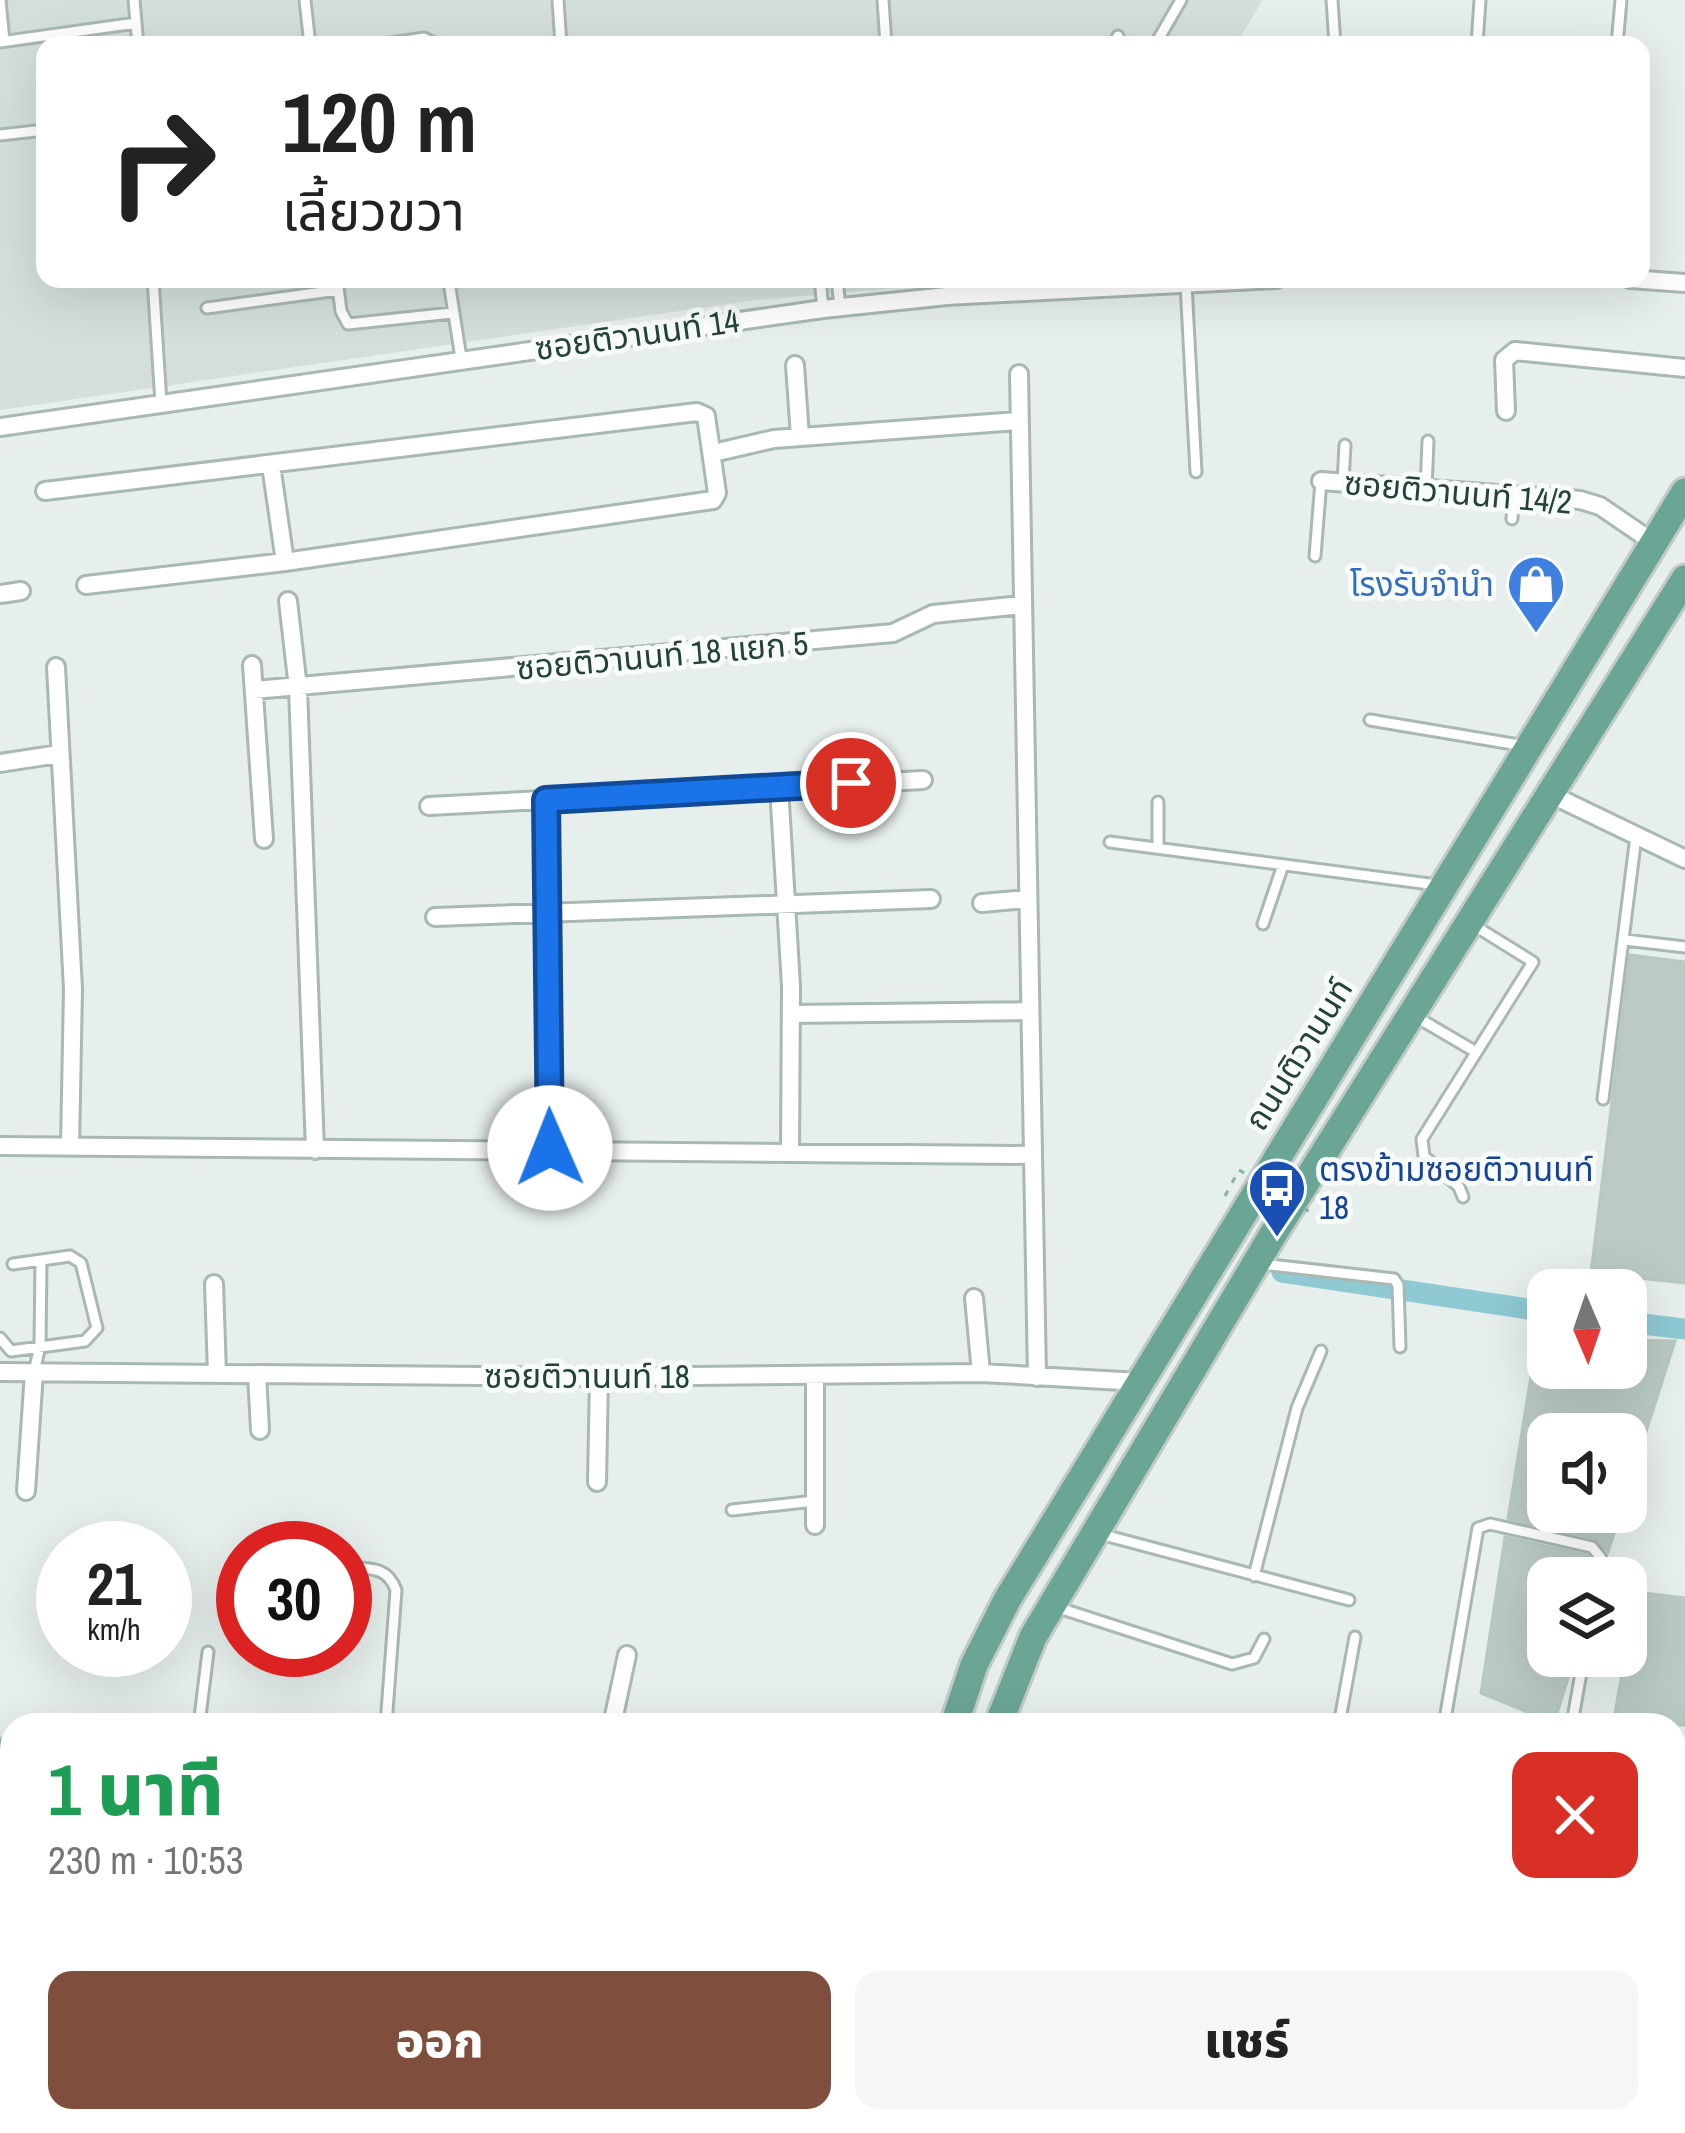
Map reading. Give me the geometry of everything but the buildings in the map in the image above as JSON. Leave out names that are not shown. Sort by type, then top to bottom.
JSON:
[{"type":"main road","name":"ถนนติวานนท์","points":[[958,1713],[974,1665],[1007,1600],[1685,493]]},
{"type":"main road","points":[[1003,1713],[1033,1637],[1095,1532],[1411,1014],[1685,579]]},
{"type":"street","points":[[1650,280],[1685,283]]},
{"type":"street","name":"ซอยติวานนท์ 14","points":[[0,427],[832,308],[947,296],[1106,288]]},
{"type":"street","points":[[1506,411],[1504,360],[1515,351],[1685,368]]},
{"type":"street","points":[[796,365],[800,437]]},
{"type":"street","points":[[1019,374],[1036,1377]]},
{"type":"street","points":[[45,491],[698,412],[706,416],[718,493],[713,500],[285,562],[86,585]]},
{"type":"street","points":[[713,453],[800,437],[1018,421]]},
{"type":"street","points":[[271,465],[285,562]]},
{"type":"street","name":"ซอยติวานนท์ 14/2","points":[[1321,481],[1580,500],[1600,506],[1654,543]]},
{"type":"street","points":[[0,594],[21,591]]},
{"type":"street","points":[[288,601],[298,688],[315,1150]]},
{"type":"street","name":"ซอยติวานนท์ 18 แยก 5","points":[[254,690],[893,633],[933,614],[1022,605]]},
{"type":"street","points":[[252,665],[264,839]]},
{"type":"street","points":[[56,667],[73,989],[70,1147]]},
{"type":"street","points":[[0,763],[59,754]]},
{"type":"street","points":[[429,806],[922,779]]},
{"type":"street","points":[[779,787],[791,1015],[790,1152]]},
{"type":"street","points":[[1550,794],[1636,836],[1682,852]]},
{"type":"street","points":[[546,800],[550,1148]]},
{"type":"street","points":[[435,917],[931,898]]},
{"type":"street","points":[[982,903],[1027,899]]},
{"type":"street","points":[[791,1015],[1028,1012]]},
{"type":"street","points":[[0,1146],[1030,1155]]},
{"type":"street","points":[[214,1284],[217,1374]]},
{"type":"street","points":[[974,1298],[981,1373]]},
{"type":"street","name":"ซอยติวานนท์ 18","points":[[0,1372],[599,1378],[981,1373],[1140,1382]]},
{"type":"street","points":[[26,1492],[34,1372]]},
{"type":"street","points":[[257,1374],[260,1430]]},
{"type":"street","points":[[814,1525],[815,1375]]},
{"type":"street","points":[[597,1482],[599,1378]]},
{"type":"street","points":[[615,1713],[627,1655]]},
{"type":"lane","points":[[0,0],[2,42],[36,37]]},
{"type":"lane","points":[[134,0],[137,36]]},
{"type":"lane","points":[[304,0],[309,36]]},
{"type":"lane","points":[[557,0],[560,36]]},
{"type":"lane","points":[[883,0],[885,36]]},
{"type":"lane","points":[[1160,36],[1181,0]]},
{"type":"lane","points":[[1332,0],[1334,36]]},
{"type":"lane","points":[[1478,36],[1480,0]]},
{"type":"lane","points":[[1618,36],[1622,0]]},
{"type":"lane","points":[[44,36],[136,23]]},
{"type":"lane","points":[[0,135],[36,131]]},
{"type":"lane","points":[[154,288],[161,404]]},
{"type":"lane","points":[[207,308],[316,288]]},
{"type":"lane","points":[[339,288],[348,324],[452,313]]},
{"type":"lane","points":[[450,288],[461,358]]},
{"type":"lane","points":[[824,288],[832,308]]},
{"type":"lane","points":[[832,308],[835,288]]},
{"type":"lane","points":[[1186,288],[1196,472]]},
{"type":"lane","points":[[1426,489],[1428,441]]},
{"type":"lane","points":[[1343,482],[1346,445]]},
{"type":"lane","points":[[1315,556],[1321,481]]},
{"type":"lane","points":[[1512,519],[1514,495]]},
{"type":"lane","points":[[1370,720],[1529,746]]},
{"type":"lane","points":[[1158,802],[1158,848]]},
{"type":"lane","points":[[1604,1099],[1636,836]]},
{"type":"lane","points":[[1110,842],[1444,886]]},
{"type":"lane","points":[[1263,924],[1283,865]]},
{"type":"lane","points":[[1463,1197],[1459,1187],[1424,1156],[1421,1146],[1426,1129],[1533,962],[1469,922]]},
{"type":"lane","points":[[1625,940],[1685,947]]},
{"type":"lane","points":[[1411,1014],[1476,1052]]},
{"type":"lane","points":[[0,1339],[11,1351],[85,1341],[97,1328],[80,1263],[70,1256],[13,1264]]},
{"type":"lane","points":[[34,1372],[40,1346],[40,1260]]},
{"type":"lane","points":[[1257,1263],[1392,1279],[1398,1285],[1400,1347]]},
{"type":"lane","points":[[1254,1576],[1297,1408],[1321,1351]]},
{"type":"lane","points":[[732,1510],[815,1501]]},
{"type":"lane","points":[[1446,1713],[1478,1528],[1490,1524],[1592,1546],[1600,1557]]},
{"type":"lane","points":[[1095,1532],[1349,1600]]},
{"type":"lane","points":[[372,1569],[391,1576],[396,1590],[387,1713]]},
{"type":"lane","points":[[1051,1606],[1232,1664],[1254,1658],[1264,1639]]},
{"type":"lane","points":[[1341,1713],[1355,1637]]},
{"type":"lane","points":[[200,1713],[208,1652]]},
{"type":"lane","points":[[1571,1713],[1580,1677]]},
{"type":"path","points":[[1224,1196],[1239,1171],[1315,1214]]},
{"type":"shaded area","points":[[0,0],[1263,0],[1241,36],[36,36],[36,288],[900,288],[755,300],[0,410]]},
{"type":"waterway","points":[[1282,1272],[1527,1309]]},
{"type":"waterway","points":[[1647,1324],[1685,1329]]},
{"type":"place","name":"โรงรับจำนำ","points":[[1536,635]]},
{"type":"place","name":"ตรงข้ามซอยติวานนท์ 18","points":[[1277,1239]]},
{"type":"route","points":[[550,1148],[546,800],[851,783]]}]
